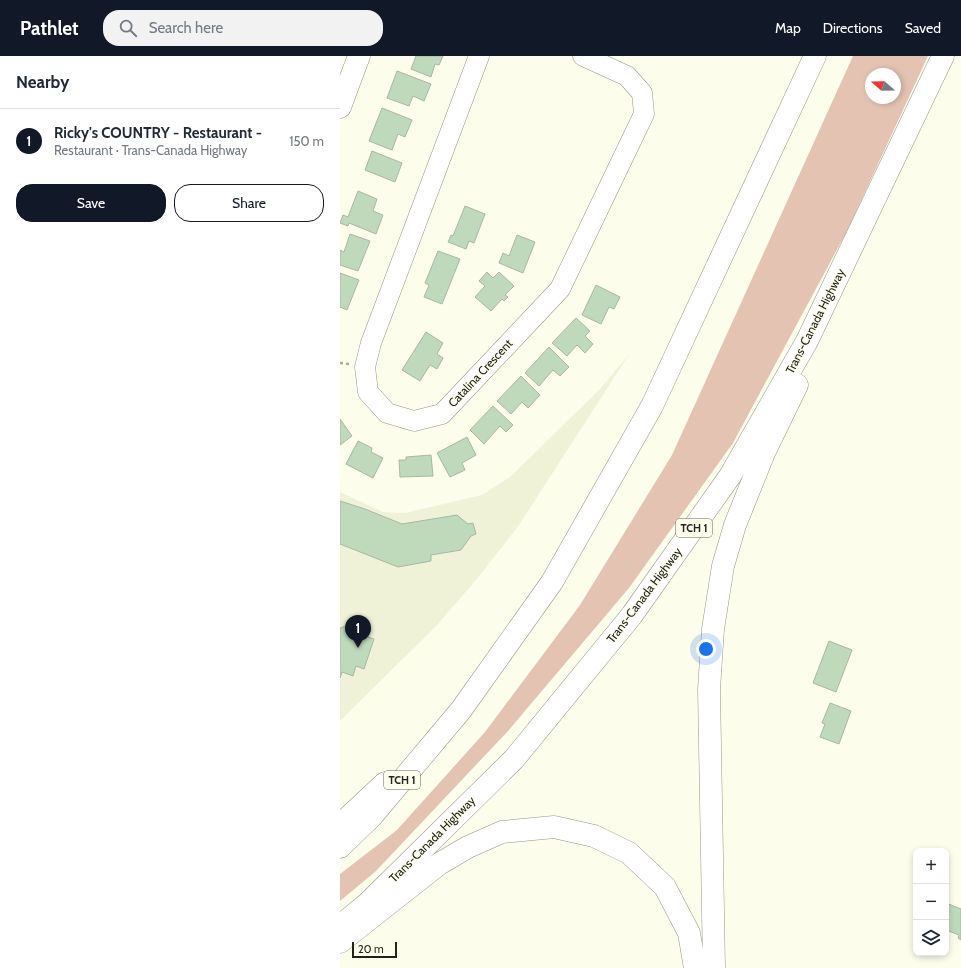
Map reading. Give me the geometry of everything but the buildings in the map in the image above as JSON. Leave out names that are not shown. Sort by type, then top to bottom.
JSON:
[{"type":"main road","points":[[340,107],[360,56]]},
{"type":"main road","name":"TCH 1","points":[[340,847],[372,816],[461,710],[552,582],[652,406],[815,56]]},
{"type":"main road","points":[[714,968],[709,689],[713,629],[723,566],[735,525],[764,453],[817,344],[942,57]]},
{"type":"main road","name":"Trans-Canada Highway","points":[[340,926],[366,904],[514,759],[632,615],[730,476],[807,341],[942,57]]},
{"type":"main road","points":[[340,826],[461,710]]},
{"type":"main road","points":[[340,942],[439,864],[468,847],[502,832],[554,827],[594,836],[629,853],[665,887],[689,933],[695,968]]},
{"type":"street","name":"Catalina Crescent","points":[[479,56],[371,344],[365,367],[368,392],[386,413],[414,421],[442,414],[560,289],[644,114],[642,93],[627,76],[587,57]]},
{"type":"shaded area","points":[[853,56],[928,56],[847,231],[733,443],[629,588],[508,731],[376,871],[340,901],[340,874],[397,830],[485,732],[580,605],[672,455]]},
{"type":"shaded area","points":[[630,353],[519,525],[481,574],[438,624],[340,721],[340,492],[383,512],[405,513],[482,495],[510,477],[600,389]]},
{"type":"place","name":"Ricky's COUNTRY - Restaurant -","points":[[358,648]]}]
